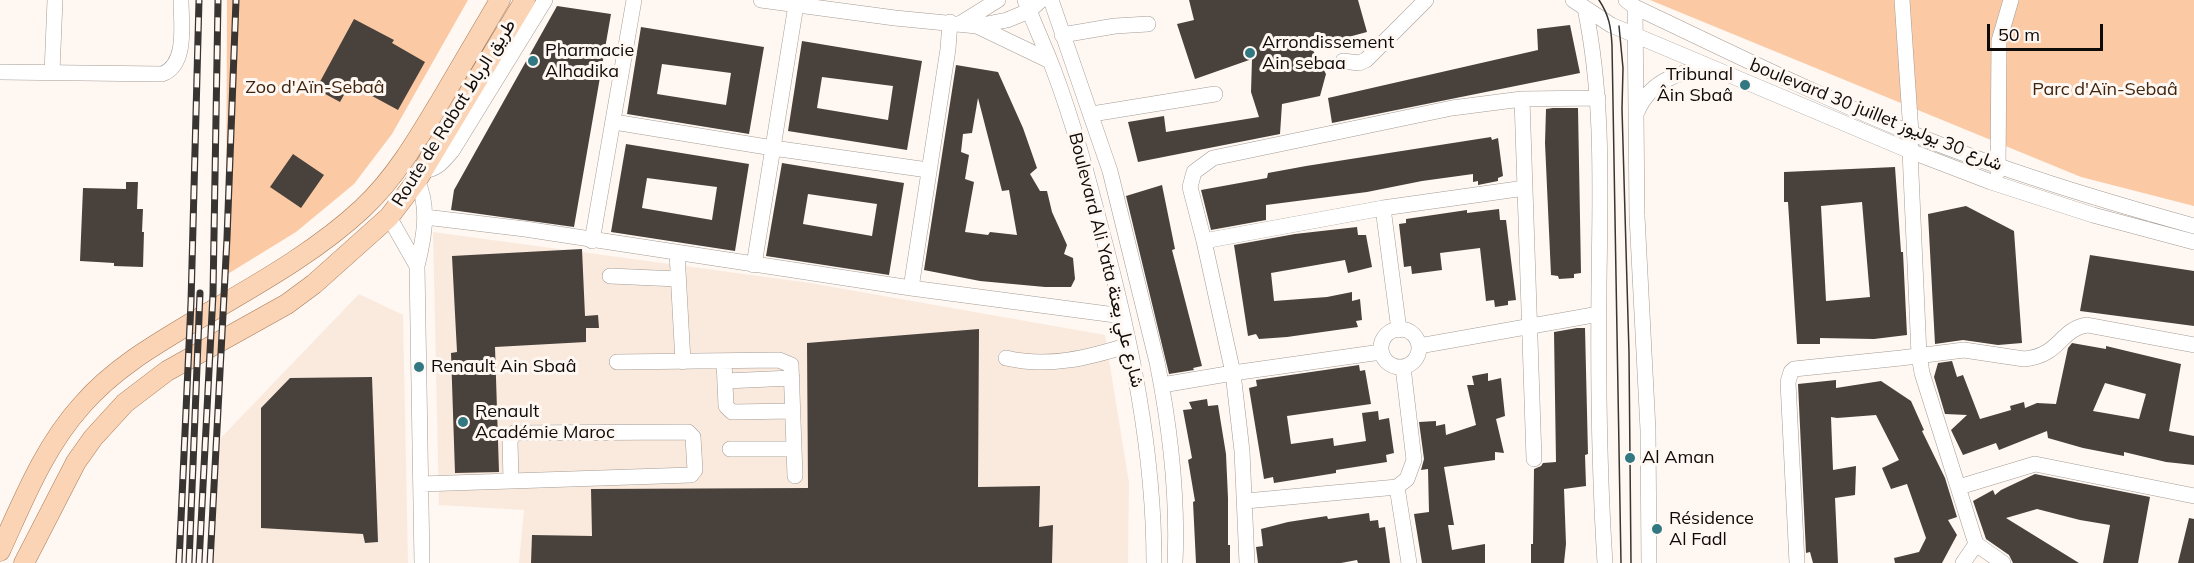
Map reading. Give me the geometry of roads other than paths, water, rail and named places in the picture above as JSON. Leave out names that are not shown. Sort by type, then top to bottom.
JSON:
[{"type":"main road","name":"Route de Rabat طريق الرباط","points":[[0,551],[38,470],[53,444],[82,405],[103,384],[140,354],[314,247],[350,220],[376,195],[403,161],[426,126],[500,0]]},
{"type":"main road","name":"Route de Rabat طريق الرباط","points":[[24,563],[76,462],[93,438],[125,403],[167,371],[287,303],[322,277],[389,217],[420,175],[525,0]]},
{"type":"street","points":[[52,73],[55,0]]},
{"type":"street","points":[[0,72],[162,74],[168,72],[173,68],[179,56],[181,0]]},
{"type":"street","points":[[422,563],[417,266],[423,243],[425,217],[420,175],[439,166],[452,151],[545,0]]},
{"type":"street","points":[[592,241],[634,0]]},
{"type":"street","points":[[761,0],[895,18],[977,26],[1050,61]]},
{"type":"street","points":[[910,288],[948,49],[955,23],[998,0]]},
{"type":"street","points":[[977,26],[1007,20],[1027,5],[1041,0]]},
{"type":"street","name":"Boulevard Ali Yata شارع علي يعتة","points":[[1052,0],[1062,35],[1092,114],[1122,215],[1162,385],[1176,507],[1176,563]]},
{"type":"street","points":[[1343,61],[1359,63],[1366,60],[1426,0]]},
{"type":"street","points":[[1902,0],[1911,133],[1919,356],[1930,401],[1976,544],[2003,563]]},
{"type":"street","points":[[1998,184],[1999,41],[2011,0]]},
{"type":"street","points":[[1630,3],[1636,35],[1639,275],[1648,430],[1649,563]]},
{"type":"street","name":"boulevard 30 juillet شارع 30 يوليوز","points":[[1630,3],[1798,86],[1911,133],[2096,198],[2194,226]]},
{"type":"street","points":[[1579,4],[1611,25],[1735,76]]},
{"type":"street","points":[[1579,4],[1593,44],[1598,98],[1599,314],[1605,563]]},
{"type":"street","points":[[754,265],[796,5]]},
{"type":"street","name":"Boulevard Ali Yata شارع علي يعتة","points":[[1027,5],[1050,61],[1089,180],[1124,316],[1148,452],[1154,508],[1154,563]]},
{"type":"street","points":[[1062,35],[1115,26],[1148,24]]},
{"type":"street","points":[[1636,114],[1649,92],[1675,76],[1699,71],[1735,76]]},
{"type":"street","name":"boulevard 30 juillet شارع 30 يوليوز","points":[[1735,76],[1910,151],[1998,184],[2093,215],[2194,242]]},
{"type":"street","points":[[1092,114],[1215,94]]},
{"type":"street","points":[[1248,563],[1246,501],[1233,373],[1204,241],[1192,198],[1191,180],[1194,172],[1213,158],[1452,108],[1522,99],[1598,98]]},
{"type":"street","points":[[1522,99],[1534,459]]},
{"type":"street","points":[[614,122],[928,170]]},
{"type":"street","points":[[1204,241],[1383,208],[1525,188]]},
{"type":"street","points":[[1383,208],[1399,330]]},
{"type":"street","points":[[389,217],[417,266]]},
{"type":"street","points":[[425,217],[525,229],[910,288],[1124,316]]},
{"type":"street","points":[[677,253],[683,362]]},
{"type":"street","points":[[610,276],[678,279]]},
{"type":"street","points":[[1419,346],[1599,314]]},
{"type":"street","points":[[1797,563],[1788,382],[1791,372],[1800,367],[1974,350],[2033,358],[2049,352],[2075,328],[2087,325],[2194,345]]},
{"type":"street","points":[[1399,330],[1404,330],[1414,336],[1419,346],[1413,362],[1403,367],[1389,364],[1381,352],[1385,337],[1399,330]]},
{"type":"street","points":[[1006,358],[1031,363],[1055,363],[1129,345]]},
{"type":"street","points":[[1162,385],[1381,352]]},
{"type":"street","points":[[617,363],[779,360],[791,365],[795,476]]},
{"type":"street","points":[[724,361],[726,406],[732,412],[793,411]]},
{"type":"street","points":[[1246,501],[1397,487],[1407,479],[1414,460],[1403,367]]},
{"type":"street","points":[[725,381],[792,378]]},
{"type":"street","points":[[421,484],[511,481],[691,475],[695,470],[693,437],[688,432],[514,433],[510,441],[511,481]]},
{"type":"street","points":[[730,449],[794,449]]},
{"type":"street","points":[[1959,487],[2035,464],[2194,496]]},
{"type":"street","points":[[1397,487],[1409,563]]},
{"type":"street","points":[[1963,563],[1976,544]]},
{"type":"tram line","points":[[1599,0],[1609,21],[1612,45],[1621,563]]},
{"type":"tram line","points":[[1619,26],[1623,68],[1631,563]]},
{"type":"railway","points":[[179,563],[191,302],[199,0]]},
{"type":"railway","points":[[199,563],[213,294],[218,0]]},
{"type":"railway","points":[[210,563],[227,238],[236,0]]},
{"type":"railway","points":[[189,563],[200,293]]},
{"type":"place","name":"Arrondissement Ain sebaa","points":[[1250,53]]},
{"type":"place","name":"Pharmacie Alhadika","points":[[533,61]]},
{"type":"place","name":"Tribunal Âin Sbaâ","points":[[1745,85]]},
{"type":"place","name":"Renault Ain Sbaâ","points":[[419,367]]},
{"type":"place","name":"Renault Académie Maroc","points":[[463,422]]},
{"type":"place","name":"Al Aman","points":[[1630,458]]},
{"type":"place","name":"Résidence Al Fadl","points":[[1657,529]]},
{"type":"park label","name":"Zoo d'Aïn-Sebaâ","points":[[315,88]]},
{"type":"park label","name":"Parc d'Aïn-Sebaâ","points":[[2105,90]]}]
